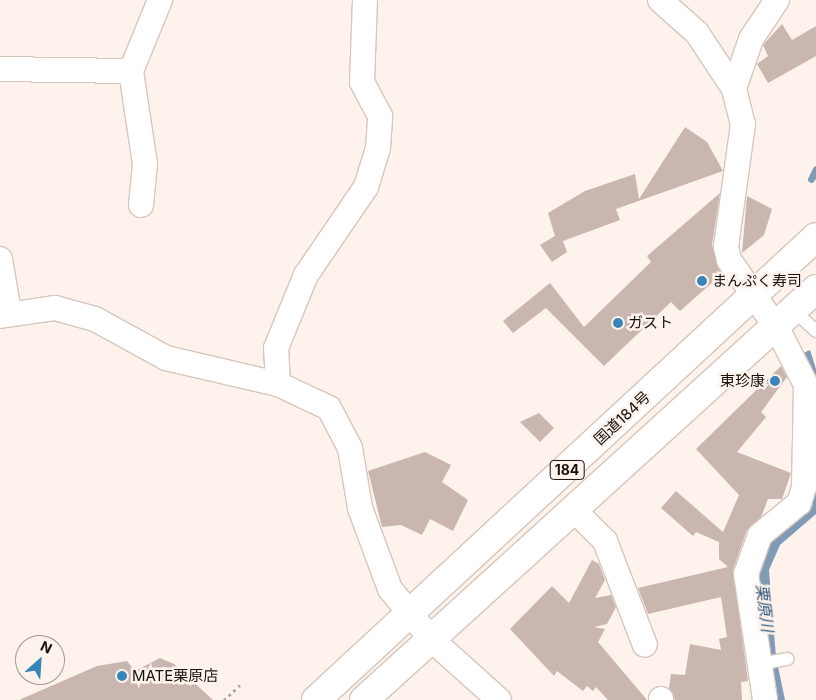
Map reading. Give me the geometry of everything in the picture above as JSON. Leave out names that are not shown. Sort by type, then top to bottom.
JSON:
[{"type":"highway","name":"国道184号","points":[[316,700],[410,616],[816,237]]},
{"type":"highway","name":"184","points":[[364,700],[816,289]]},
{"type":"street","points":[[141,205],[145,164],[131,71],[160,0]]},
{"type":"street","points":[[278,384],[276,348],[306,275],[366,187],[378,148],[380,116],[362,82],[364,0]]},
{"type":"street","points":[[660,0],[697,33],[734,90],[743,124],[726,247],[729,260],[754,295],[785,319],[806,384],[804,487],[799,503],[760,535],[750,557],[747,586],[772,662],[765,700]]},
{"type":"street","points":[[734,90],[751,39],[777,0]]},
{"type":"street","points":[[0,69],[131,71]]},
{"type":"street","points":[[0,259],[4,314],[55,308],[87,317],[166,358],[278,384],[329,408],[350,448],[360,508],[390,589],[410,616],[431,639],[499,700]]},
{"type":"street","points":[[574,510],[605,541],[613,556],[633,622],[645,645]]},
{"type":"lane","points":[[785,319],[816,331]]},
{"type":"path","points":[[224,700],[242,682]]},
{"type":"water","name":"栗原川","points":[[810,350],[816,369],[816,514],[780,545],[769,570],[776,657],[785,700],[773,700],[754,585],[766,542],[813,505],[812,442],[801,354]]},
{"type":"building","points":[[782,24],[792,40],[816,26],[816,56],[768,83],[757,64],[768,56],[763,45]]},
{"type":"building","points":[[685,127],[707,142],[723,171],[616,209],[620,220],[563,241],[567,252],[552,262],[540,245],[555,236],[548,213],[585,191],[635,174],[639,199]]},
{"type":"building","points":[[720,193],[712,245],[722,274],[680,311],[671,302],[604,366],[546,308],[513,333],[503,321],[550,283],[584,327],[651,262],[647,256]]},
{"type":"building","points":[[747,196],[772,209],[764,235],[742,253]]},
{"type":"building","points":[[781,366],[787,377],[761,412],[766,417],[737,452],[791,473],[782,499],[768,499],[761,517],[747,530],[733,570],[748,681],[741,682],[742,700],[675,700],[669,688],[671,674],[685,675],[690,644],[721,650],[719,639],[727,637],[721,597],[648,614],[638,588],[728,567],[719,559],[719,542],[696,532],[693,536],[661,508],[676,491],[723,532],[739,495],[696,449]]},
{"type":"building","points":[[539,413],[554,428],[540,442],[520,422]]},
{"type":"building","points":[[425,452],[451,465],[442,482],[468,500],[453,531],[430,519],[422,535],[401,525],[382,527],[368,471]]},
{"type":"building","points":[[592,560],[599,564],[605,580],[595,598],[611,595],[616,607],[607,624],[594,627],[605,629],[598,642],[647,700],[608,700],[596,687],[593,691],[587,686],[583,691],[557,671],[554,676],[510,629],[552,586],[569,603]]},
{"type":"building","name":"MATE栗原店","points":[[160,658],[174,664],[213,700],[19,700],[53,685],[65,685],[65,680],[97,666],[127,661],[135,671]]},
{"type":"waterway","points":[[811,179],[816,169]]},
{"type":"place","name":"まんぷく寿司","points":[[702,281]]},
{"type":"place","name":"ガスト","points":[[618,323]]},
{"type":"place","name":"東珍康","points":[[775,381]]},
{"type":"place","name":"MATE栗原店","points":[[122,676]]}]
